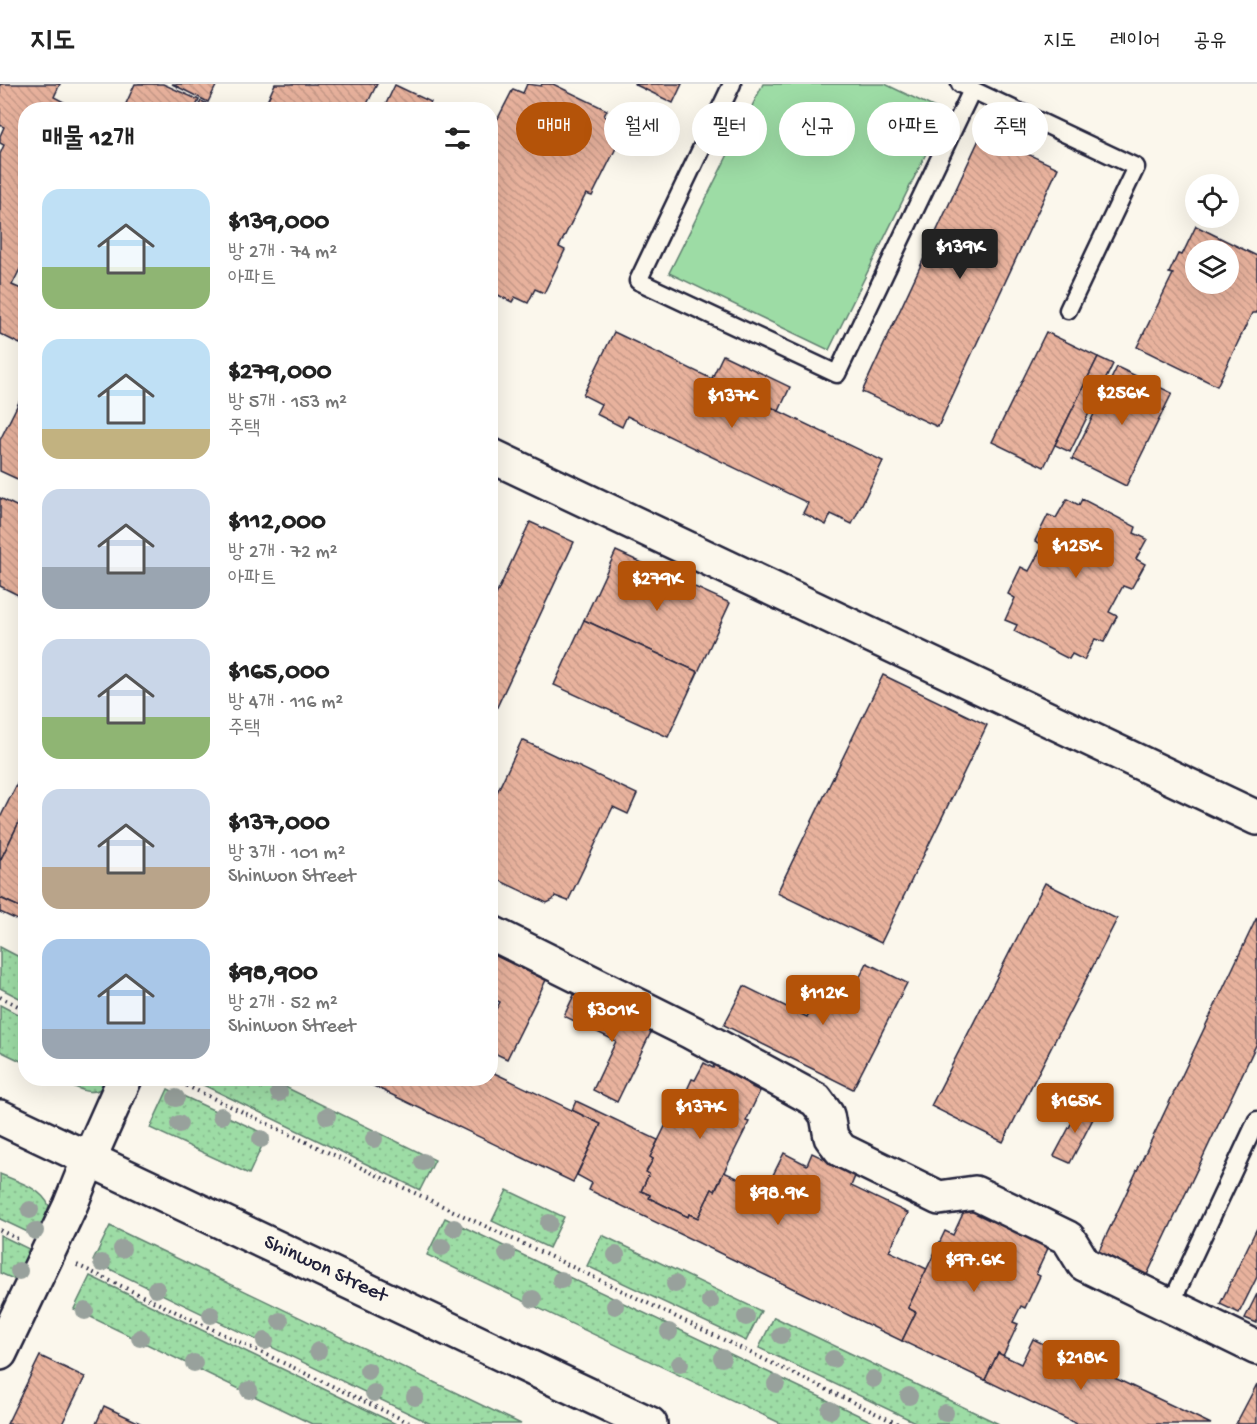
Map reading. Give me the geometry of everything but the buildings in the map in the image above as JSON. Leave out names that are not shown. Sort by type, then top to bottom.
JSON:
[{"type":"street","points":[[498,459],[1257,818]]},
{"type":"street","points":[[498,936],[691,1032],[816,1100],[827,1115],[831,1137],[841,1150],[939,1198],[975,1193],[1068,1238],[1084,1264],[1257,1348]]},
{"type":"street","points":[[0,1353],[70,1206],[121,1086]]},
{"type":"street","name":"Shinwon Street","points":[[0,1117],[650,1424]]},
{"type":"lane","points":[[732,84],[638,281],[837,374],[966,87],[1136,167],[1068,310]]},
{"type":"lane","points":[[1170,1306],[1257,1120]]},
{"type":"path","points":[[0,997],[18,1006]]},
{"type":"path","points":[[187,1086],[583,1272],[898,1424]]},
{"type":"path","points":[[0,1230],[91,1270],[412,1424]]},
{"type":"green space","points":[[763,84],[885,84],[923,102],[867,102],[867,156],[925,156],[829,350],[669,273],[727,156],[767,156],[767,102],[754,102]]},
{"type":"green space","points":[[0,947],[18,956],[18,997],[0,988]]},
{"type":"green space","points":[[0,1005],[18,1014],[18,1060],[0,1051]]},
{"type":"green space","points":[[73,1086],[105,1086],[92,1091]]},
{"type":"green space","points":[[205,1086],[283,1086],[435,1160],[420,1190]]},
{"type":"green space","points":[[168,1089],[267,1135],[249,1174],[150,1128]]},
{"type":"green space","points":[[0,1174],[28,1186],[46,1200],[49,1206],[38,1237],[0,1219]]},
{"type":"green space","points":[[507,1190],[564,1217],[549,1248],[492,1221]]},
{"type":"green space","points":[[445,1218],[877,1424],[782,1424],[427,1255]]},
{"type":"green space","points":[[110,1226],[521,1424],[431,1424],[93,1261]]},
{"type":"green space","points":[[0,1235],[33,1251],[18,1281],[0,1273]]},
{"type":"green space","points":[[602,1235],[761,1311],[746,1341],[587,1266]]},
{"type":"green space","points":[[90,1276],[396,1424],[312,1424],[74,1309]]},
{"type":"green space","points":[[774,1317],[999,1424],[919,1424],[759,1348]]}]
